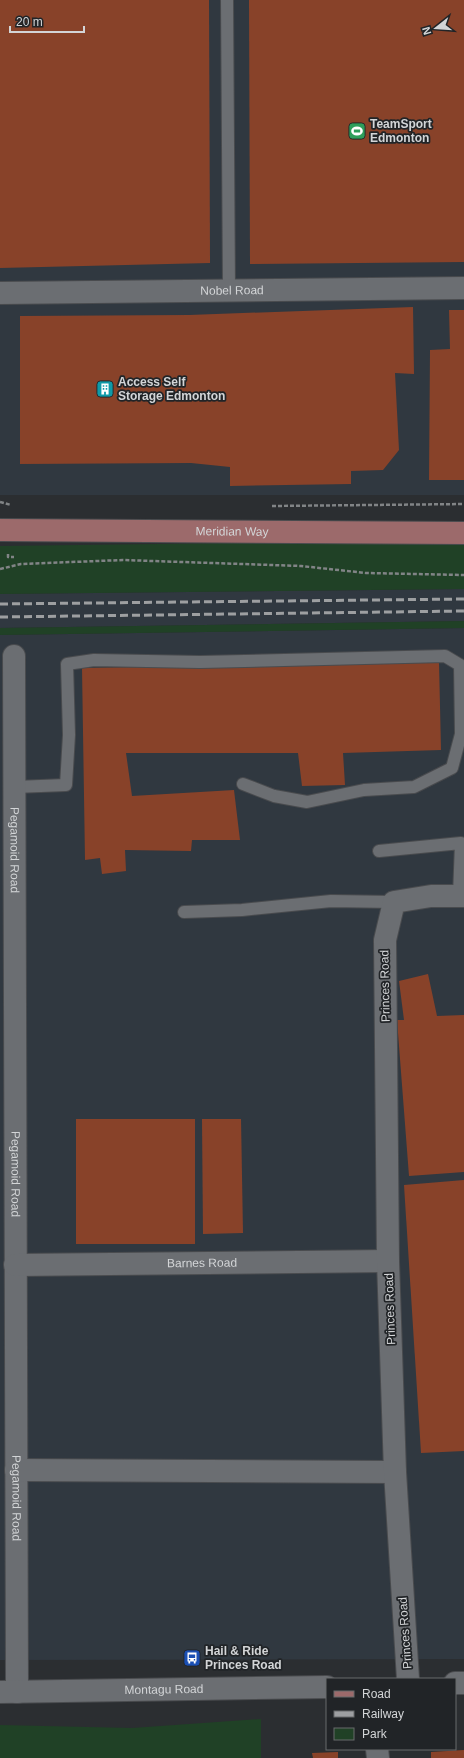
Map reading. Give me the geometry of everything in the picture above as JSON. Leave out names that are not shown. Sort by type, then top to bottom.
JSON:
[{"type":"main road","name":"Meridian Way","points":[[0,530],[464,533]]},
{"type":"street","name":"Nobel Road","points":[[0,293],[464,288]]},
{"type":"street","name":"Pegamoid Road","points":[[9,1692],[16,1470],[16,787],[14,656]]},
{"type":"street","points":[[394,902],[432,896],[461,896]]},
{"type":"street","name":"Princes Road","points":[[394,902],[385,940],[388,1261],[395,1472],[408,1678]]},
{"type":"street","name":"Barnes Road","points":[[15,1265],[388,1261]]},
{"type":"street","points":[[16,1470],[395,1472]]},
{"type":"street","name":"Montagu Road","points":[[9,1692],[326,1687]]},
{"type":"lane","points":[[227,0],[229,290]]},
{"type":"lane","points":[[16,787],[66,785],[69,734],[67,664],[94,660],[200,662],[445,656],[460,665],[461,734],[452,768],[414,787],[364,790],[307,802],[274,796],[243,784]]},
{"type":"lane","points":[[379,850],[461,843],[461,896]]},
{"type":"lane","points":[[184,912],[242,910],[331,901],[394,902]]},
{"type":"path","points":[[0,569],[21,564],[123,560],[302,566],[366,573],[464,575]]},
{"type":"shaded area","points":[[0,0],[464,0],[464,495],[0,495]]},
{"type":"shaded area","points":[[464,589],[464,621],[0,628],[0,594]]},
{"type":"shaded area","points":[[464,628],[464,1659],[0,1660],[0,635]]},
{"type":"green space","points":[[464,540],[464,589],[0,594],[0,546]]},
{"type":"green space","points":[[464,621],[464,628],[0,635],[0,628]]},
{"type":"green space","points":[[261,1719],[261,1758],[0,1758],[0,1725],[132,1728]]},
{"type":"building","points":[[0,0],[209,0],[210,263],[0,268]]},
{"type":"building","name":"TeamSport Edmonton","points":[[249,0],[464,0],[464,262],[250,264]]},
{"type":"building","points":[[413,307],[414,374],[395,373],[399,450],[383,470],[351,471],[351,484],[230,486],[230,467],[191,463],[20,464],[20,316],[189,315]]},
{"type":"building","points":[[449,310],[464,310],[464,480],[429,480],[430,350],[450,349]]},
{"type":"building","points":[[439,662],[441,750],[343,753],[345,785],[302,786],[298,753],[126,753],[132,796],[234,790],[240,840],[192,840],[191,851],[125,850],[126,871],[102,874],[100,858],[85,860],[82,668]]},
{"type":"building","points":[[428,974],[437,1016],[464,1015],[464,1172],[409,1176],[397,1020],[404,1020],[399,981]]},
{"type":"building","points":[[76,1119],[195,1119],[195,1244],[76,1244]]},
{"type":"building","points":[[202,1119],[241,1119],[243,1233],[203,1234]]},
{"type":"building","points":[[464,1180],[464,1451],[421,1453],[404,1185]]},
{"type":"building","points":[[464,1750],[464,1758],[431,1758],[431,1752]]},
{"type":"building","points":[[338,1752],[338,1758],[313,1758],[312,1753]]},
{"type":"railway","points":[[0,604],[464,599]]},
{"type":"railway","points":[[0,617],[464,611]]},
{"type":"place","name":"TeamSport Edmonton","points":[[357,131]]},
{"type":"place","name":"Access Self Storage Edmonton","points":[[105,389]]},
{"type":"place","name":"Hail & Ride Princes Road","points":[[192,1658]]}]
